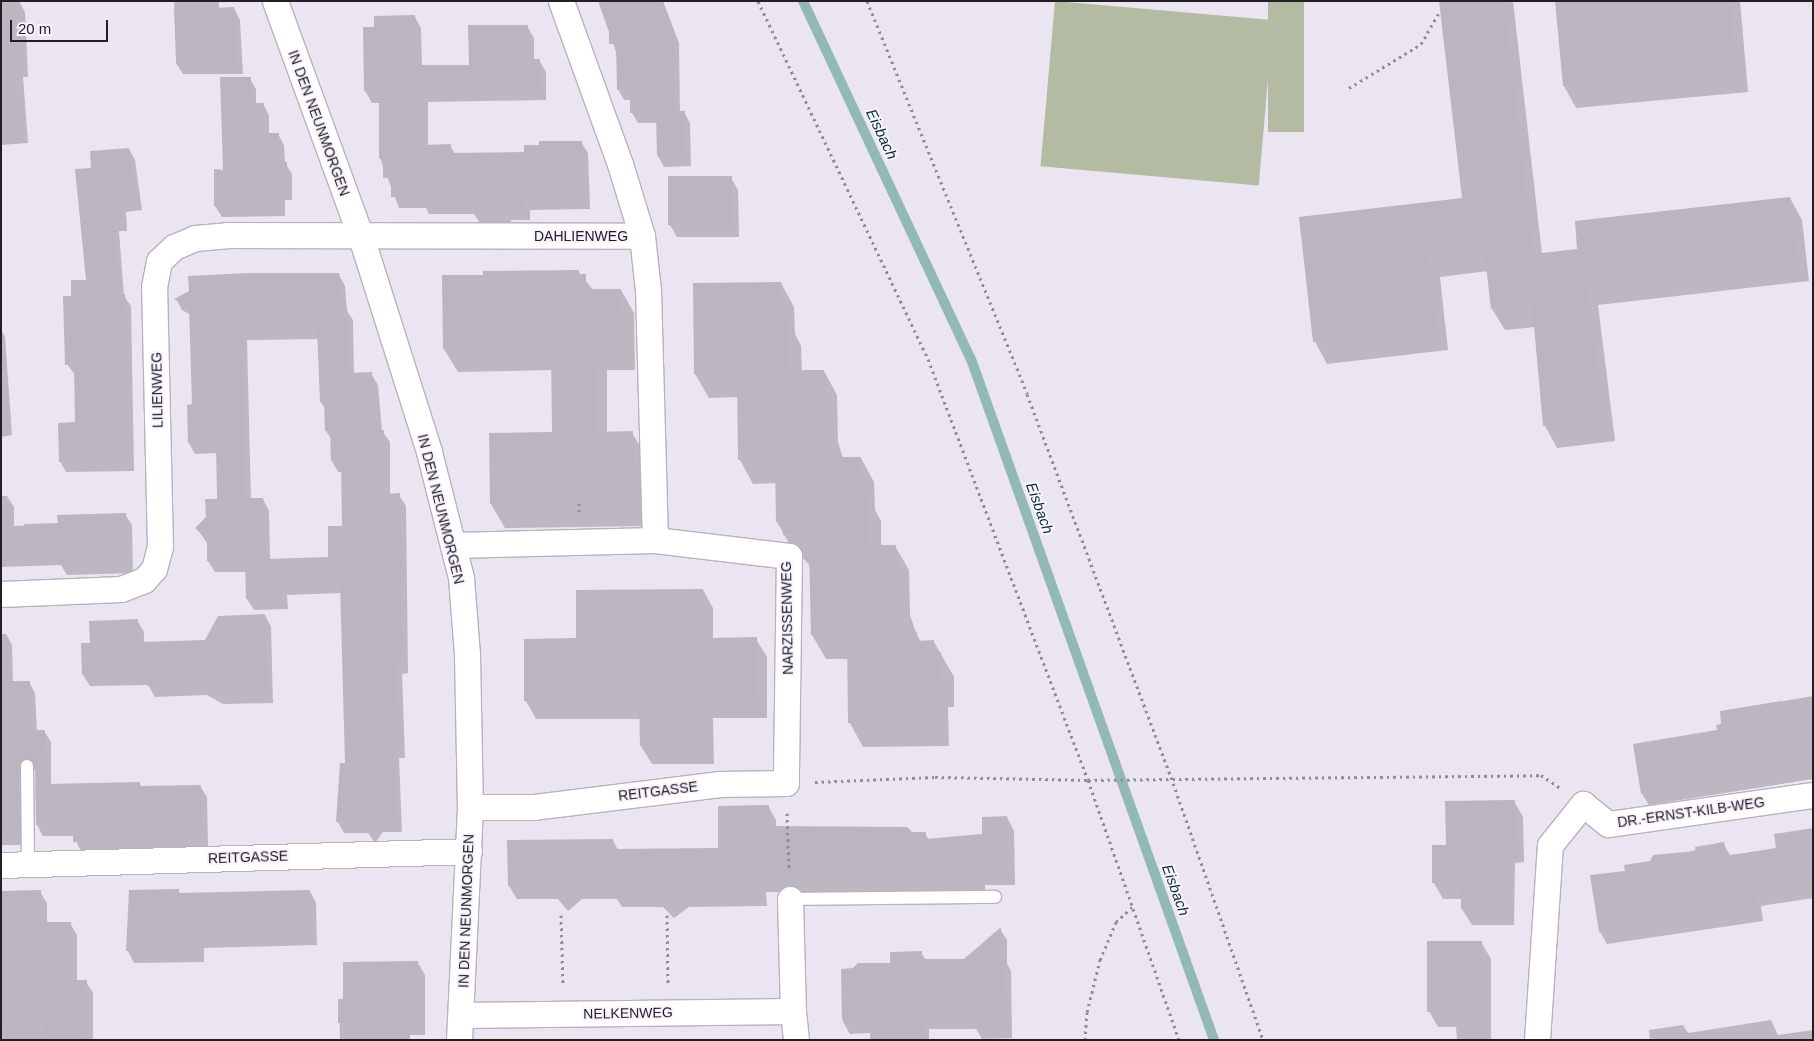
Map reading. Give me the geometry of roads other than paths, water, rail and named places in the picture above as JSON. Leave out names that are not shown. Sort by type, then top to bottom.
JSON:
[{"type":"street","name":"IN DEN NEUNMORGEN","points":[[275,1],[361,237],[429,452],[461,578],[467,654],[470,807],[462,1015],[459,1040]]},
{"type":"street","name":"DAHLIENWEG","points":[[361,237],[642,236],[620,164],[561,1]]},
{"type":"street","points":[[642,236],[648,290],[655,540]]},
{"type":"street","name":"LILIENWEG","points":[[1,594],[121,589],[144,580],[154,569],[160,546],[154,286],[159,261],[164,256],[174,247],[203,238],[361,237]]},
{"type":"street","name":"NARZISSENWEG","points":[[453,545],[655,540],[789,556],[786,783]]},
{"type":"street","name":"REITGASSE","points":[[470,807],[534,808],[720,784],[786,783]]},
{"type":"street","name":"DR.-ERNST-KILB-WEG","points":[[1537,1040],[1550,846],[1583,804],[1608,824],[1813,794]]},
{"type":"street","name":"REITGASSE","points":[[1,865],[469,851]]},
{"type":"street","points":[[790,899],[793,1011],[796,1040]]},
{"type":"street","name":"NELKENWEG","points":[[462,1015],[793,1011]]},
{"type":"lane","points":[[27,766],[28,864]]},
{"type":"lane","points":[[790,899],[995,897]]},
{"type":"waterway","name":"Eisbach","points":[[803,1],[971,359],[1214,1040]]}]
